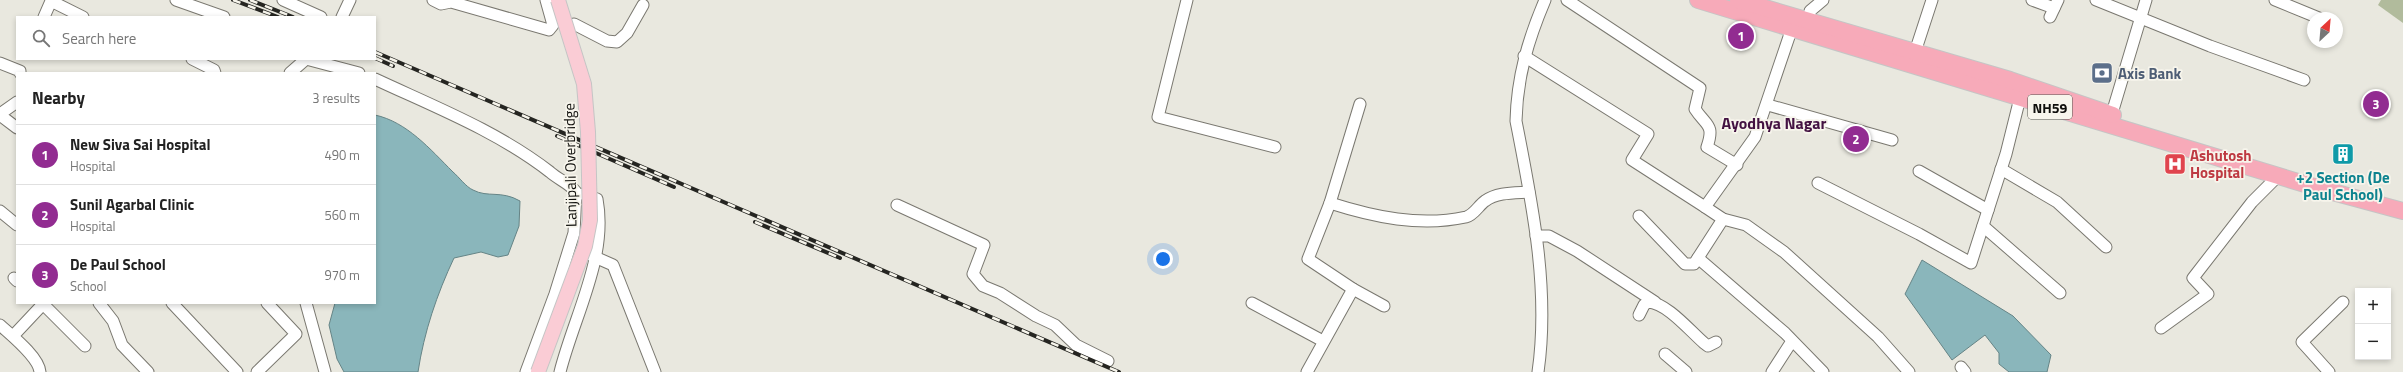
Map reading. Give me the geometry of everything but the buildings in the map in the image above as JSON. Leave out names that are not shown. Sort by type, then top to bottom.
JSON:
[{"type":"highway","name":"NH59","points":[[1698,0],[2020,98],[2110,120],[2278,176],[2319,184],[2403,211]]},
{"type":"highway","points":[[1738,0],[1767,4],[1809,21],[2010,80],[2110,120],[2319,184],[2403,201]]},
{"type":"main road","name":"Lanjipali Overbridge","points":[[538,372],[585,246],[590,220],[588,132],[585,90],[558,0]]},
{"type":"street","points":[[44,16],[51,0],[81,16]]},
{"type":"street","points":[[176,0],[221,16]]},
{"type":"street","points":[[342,16],[350,0]]},
{"type":"street","points":[[433,0],[440,4],[452,1],[549,30],[553,26],[546,0]]},
{"type":"street","points":[[1187,0],[1158,118],[1276,146]]},
{"type":"street","points":[[1538,372],[1540,305],[1536,236],[1530,192],[1516,121],[1518,93],[1524,56],[1546,0]]},
{"type":"street","points":[[1567,0],[1700,88],[1695,109],[1707,122],[1712,134],[1707,147],[1737,165]]},
{"type":"street","points":[[1809,21],[1810,11],[1823,0]]},
{"type":"street","points":[[1915,52],[1932,0]]},
{"type":"street","points":[[2032,0],[2054,8]]},
{"type":"street","points":[[2096,0],[2304,80]]},
{"type":"street","points":[[2110,120],[2146,0]]},
{"type":"street","points":[[2276,0],[2307,13]]},
{"type":"street","points":[[288,1],[319,16]]},
{"type":"street","points":[[574,24],[607,41],[617,42],[627,33],[644,5]]},
{"type":"street","points":[[1705,207],[1737,165],[1755,137],[1759,120],[1768,105],[1792,28]]},
{"type":"street","points":[[1524,56],[1648,134],[1632,160],[1723,219],[1746,225],[1784,252],[1878,337],[1909,372]]},
{"type":"street","points":[[194,60],[204,64],[215,72]]},
{"type":"street","points":[[291,72],[305,60]]},
{"type":"street","points":[[310,60],[355,72]]},
{"type":"street","points":[[0,62],[20,72]]},
{"type":"street","points":[[376,79],[469,122],[533,159],[551,174],[572,186],[576,192],[574,233],[568,248],[555,294],[526,372]]},
{"type":"street","points":[[1818,183],[1919,234],[1971,264],[2001,169],[2020,98]]},
{"type":"street","points":[[16,103],[0,114],[16,127]]},
{"type":"street","points":[[1360,104],[1330,202],[1308,259],[1353,289],[1384,306]]},
{"type":"street","points":[[1768,105],[1892,140]]},
{"type":"street","points":[[2001,169],[2057,202],[2106,247]]},
{"type":"street","points":[[1919,171],[1988,210]]},
{"type":"street","points":[[2161,328],[2208,294],[2194,278],[2252,202],[2278,176]]},
{"type":"street","points":[[560,372],[595,256],[600,231],[596,199],[576,192]]},
{"type":"street","points":[[1330,202],[1389,218],[1425,221],[1468,217],[1485,201],[1495,196],[1530,192]]},
{"type":"street","points":[[897,205],[984,245],[973,274],[983,286],[1000,293],[1036,316],[1055,325],[1076,345],[1108,361]]},
{"type":"street","points":[[0,211],[16,224]]},
{"type":"street","points":[[1639,216],[1684,264],[1694,264],[1723,219]]},
{"type":"street","points":[[1983,226],[2060,293]]},
{"type":"street","points":[[1536,236],[1549,236],[1577,251],[1655,302],[1708,346],[1716,342]]},
{"type":"street","points":[[568,248],[595,256],[613,265],[655,372]]},
{"type":"street","points":[[1698,258],[1792,341],[1823,372]]},
{"type":"street","points":[[1308,372],[1353,289]]},
{"type":"street","points":[[1639,315],[1644,305],[1648,302],[1655,302]]},
{"type":"street","points":[[2329,372],[2302,342],[2342,302]]},
{"type":"street","points":[[1252,303],[1324,341]]},
{"type":"street","points":[[13,336],[42,304]]},
{"type":"street","points":[[44,304],[85,346]]},
{"type":"street","points":[[100,304],[113,321],[122,346],[148,372]]},
{"type":"street","points":[[173,304],[237,372]]},
{"type":"street","points":[[257,372],[296,334],[268,304]]},
{"type":"street","points":[[306,304],[325,372]]},
{"type":"street","points":[[0,325],[28,352],[43,371]]},
{"type":"street","points":[[1772,372],[1792,341]]},
{"type":"street","points":[[1665,354],[1686,372]]},
{"type":"green space","points":[[2381,0],[2403,0],[2403,23],[2378,5]]},
{"type":"water","points":[[376,115],[387,119],[408,130],[436,154],[470,189],[484,194],[507,196],[520,201],[519,226],[508,255],[498,257],[481,252],[454,258],[442,285],[432,314],[424,342],[418,372],[344,372],[337,359],[329,325],[335,304],[376,304]]},
{"type":"water","points":[[1922,260],[2013,316],[2051,355],[2047,372],[2009,372],[1999,364],[1999,353],[1985,335],[1952,360],[1905,294]]},
{"type":"railway","points":[[233,0],[275,16]]},
{"type":"railway","points":[[250,0],[290,16]]},
{"type":"railway","points":[[376,52],[1119,372]]},
{"type":"railway","points":[[376,58],[393,66]]},
{"type":"railway","points":[[557,136],[674,187]]},
{"type":"railway","points":[[755,222],[840,258]]},
{"type":"place","name":"New Siva Sai Hospital","points":[[1741,36]]},
{"type":"place","name":"Axis Bank","points":[[2102,73]]},
{"type":"place","name":"De Paul School","points":[[2376,104]]},
{"type":"place","name":"Sunil Agarbal Clinic","points":[[1856,139]]},
{"type":"place","name":"+2 Section (De Paul School)","points":[[2343,154]]},
{"type":"place","name":"Ashutosh Hospital","points":[[2175,164]]},
{"type":"district","name":"Ayodhya Nagar","points":[[1774,123]]}]
